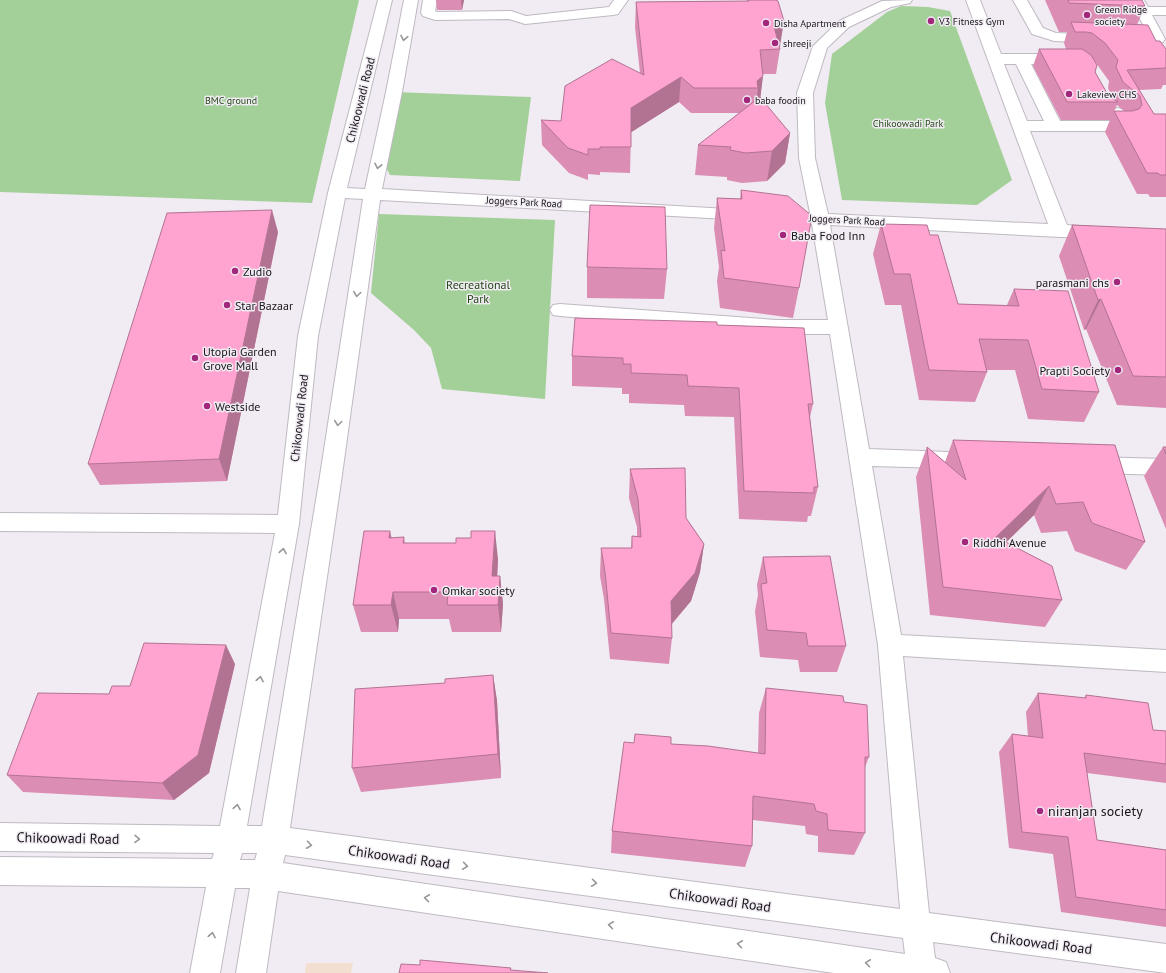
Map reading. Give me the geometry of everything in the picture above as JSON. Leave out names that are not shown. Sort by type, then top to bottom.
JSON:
[{"type":"street","name":"Chikoowadi Road","points":[[205,973],[223,873],[231,840],[288,524],[308,336],[337,193],[385,0]]},
{"type":"street","points":[[251,973],[266,875],[274,840],[330,482],[372,194],[394,92],[411,0]]},
{"type":"street","points":[[430,0],[428,13],[435,16],[511,15],[525,20],[613,11],[620,0]]},
{"type":"street","points":[[468,16],[470,0]]},
{"type":"street","points":[[512,0],[514,17]]},
{"type":"street","points":[[0,871],[223,873],[266,875],[928,972],[916,926],[890,645],[839,327],[820,219],[807,158],[805,93],[820,46],[844,24],[887,4],[905,0]]},
{"type":"street","points":[[973,0],[1060,231]]},
{"type":"street","points":[[1020,0],[1036,31],[1054,37],[1147,41],[1158,38],[1140,6]]},
{"type":"street","points":[[1140,6],[1166,11]]},
{"type":"street","points":[[995,59],[1078,59]]},
{"type":"street","points":[[1021,59],[1054,126]]},
{"type":"street","points":[[1020,126],[1123,126],[1124,123],[1117,113],[1108,108],[1105,101]]},
{"type":"street","name":"Joggers Park Road","points":[[337,193],[765,216]]},
{"type":"street","name":"Joggers Park Road","points":[[788,217],[1060,231],[1113,232]]},
{"type":"street","points":[[560,310],[776,327],[839,327]]},
{"type":"street","points":[[860,457],[993,461]]},
{"type":"street","points":[[1072,464],[1166,467]]},
{"type":"street","points":[[0,522],[288,524]]},
{"type":"street","points":[[890,645],[1166,661]]},
{"type":"street","name":"Chikoowadi Road","points":[[0,838],[274,840],[1166,959]]},
{"type":"shaded area","points":[[306,963],[353,963],[351,973],[305,973]]},
{"type":"green space","name":"BMC ground","points":[[0,0],[359,0],[312,203],[0,192]]},
{"type":"green space","name":"Chikoowadi Park","points":[[901,6],[928,7],[950,11],[1012,180],[977,205],[842,200],[825,103],[832,54],[887,12]]},
{"type":"green space","points":[[394,92],[531,97],[520,181],[390,175],[382,160]]},
{"type":"green space","name":"Recreational Park","points":[[379,214],[555,220],[545,399],[442,389],[431,348],[414,330],[371,293]]},
{"type":"building","points":[[749,0],[778,1],[784,21],[773,23],[780,49],[760,50],[763,76],[757,81],[758,88],[694,88],[681,77],[631,108],[631,147],[600,147],[600,149],[588,149],[588,155],[568,148],[541,120],[561,121],[565,86],[612,59],[644,75],[636,2]]},
{"type":"building","points":[[1068,0],[1142,0],[1145,6],[1069,3]]},
{"type":"building","points":[[1071,22],[1148,25],[1156,41],[1160,41],[1166,49],[1166,68],[1127,70],[1154,114],[1166,114],[1166,175],[1147,173],[1114,111],[1132,111],[1139,109],[1142,105],[1140,96],[1123,82],[1116,67],[1118,60],[1105,43],[1092,33],[1075,32]]},
{"type":"building","points":[[1039,49],[1082,49],[1091,55],[1097,65],[1095,72],[1108,95],[1118,102],[1067,102]]},
{"type":"building","points":[[760,97],[790,133],[772,151],[746,153],[730,150],[731,147],[698,145]]},
{"type":"building","points":[[741,190],[788,196],[812,216],[799,288],[724,278],[721,250],[725,251],[717,198],[742,199]]},
{"type":"building","points":[[590,205],[665,207],[667,269],[587,267]]},
{"type":"building","name":"Utopia Garden Grove Mall","points":[[272,210],[219,459],[88,464],[167,213]]},
{"type":"building","points":[[881,224],[927,225],[930,235],[938,235],[958,304],[1019,306],[1014,289],[1068,291],[1099,392],[1042,389],[1028,340],[979,339],[987,372],[929,370],[910,274],[894,274]]},
{"type":"building","points":[[1072,225],[1166,229],[1166,377],[1133,376],[1101,299],[1098,300]]},
{"type":"building","points":[[575,318],[717,322],[717,325],[804,328],[813,404],[808,404],[818,487],[814,487],[814,493],[744,491],[739,388],[688,386],[687,375],[631,373],[631,364],[623,364],[623,358],[572,356]]},
{"type":"building","points":[[953,440],[1115,445],[1145,542],[1092,523],[1083,502],[1056,504],[1049,486],[996,537],[1052,566],[1062,600],[943,587],[927,447],[966,480]]},
{"type":"building","points":[[1163,447],[1166,447],[1166,454]]},
{"type":"building","points":[[685,468],[686,518],[704,544],[695,573],[671,601],[672,638],[611,633],[601,548],[632,548],[632,536],[641,537],[638,499],[630,469]]},
{"type":"building","points":[[364,531],[390,531],[389,538],[404,537],[403,543],[456,543],[456,538],[471,538],[471,531],[495,531],[492,576],[500,576],[498,605],[447,605],[448,592],[393,592],[391,605],[353,605]]},
{"type":"building","points":[[830,556],[846,646],[808,646],[806,633],[767,630],[761,584],[767,583],[763,557]]},
{"type":"building","points":[[144,643],[226,645],[198,755],[162,783],[7,775],[38,693],[109,694],[112,686],[130,686]]},
{"type":"building","points":[[493,675],[498,754],[352,768],[355,689],[445,683],[445,679]]},
{"type":"building","points":[[766,688],[843,696],[844,702],[867,705],[869,757],[865,757],[865,833],[828,830],[827,814],[816,811],[814,804],[753,796],[752,846],[612,831],[624,742],[634,743],[635,734],[671,737],[671,744],[708,746],[765,754]]},
{"type":"building","name":"niranjan society","points":[[1038,693],[1086,698],[1086,695],[1148,703],[1153,730],[1166,731],[1166,764],[1084,753],[1097,840],[1166,850],[1166,910],[1076,897],[1068,837],[1022,832],[1012,734],[1043,738]]},
{"type":"building","points":[[420,960],[511,968],[510,970],[548,973],[399,973],[401,964],[420,965]]},
{"type":"place","name":"Green Ridge society","points":[[1087,15]]},
{"type":"place","name":"V3 Fitness Gym","points":[[931,21]]},
{"type":"place","name":"Disha Apartment","points":[[766,23]]},
{"type":"place","name":"shreeji","points":[[775,43]]},
{"type":"place","name":"Lakeview CHS","points":[[1069,94]]},
{"type":"place","name":"baba foodin","points":[[747,100]]},
{"type":"place","name":"Baba Food Inn","points":[[783,235]]},
{"type":"place","name":"Zudio","points":[[235,271]]},
{"type":"place","name":"parasmani chs","points":[[1117,282]]},
{"type":"place","name":"Star Bazaar","points":[[227,305]]},
{"type":"place","name":"Utopia Garden Grove Mall","points":[[195,358]]},
{"type":"place","name":"Prapti Society","points":[[1118,370]]},
{"type":"place","name":"Westside","points":[[207,406]]},
{"type":"place","name":"Riddhi Avenue","points":[[965,542]]},
{"type":"place","name":"Omkar society","points":[[434,590]]},
{"type":"place","name":"niranjan society","points":[[1040,811]]}]
